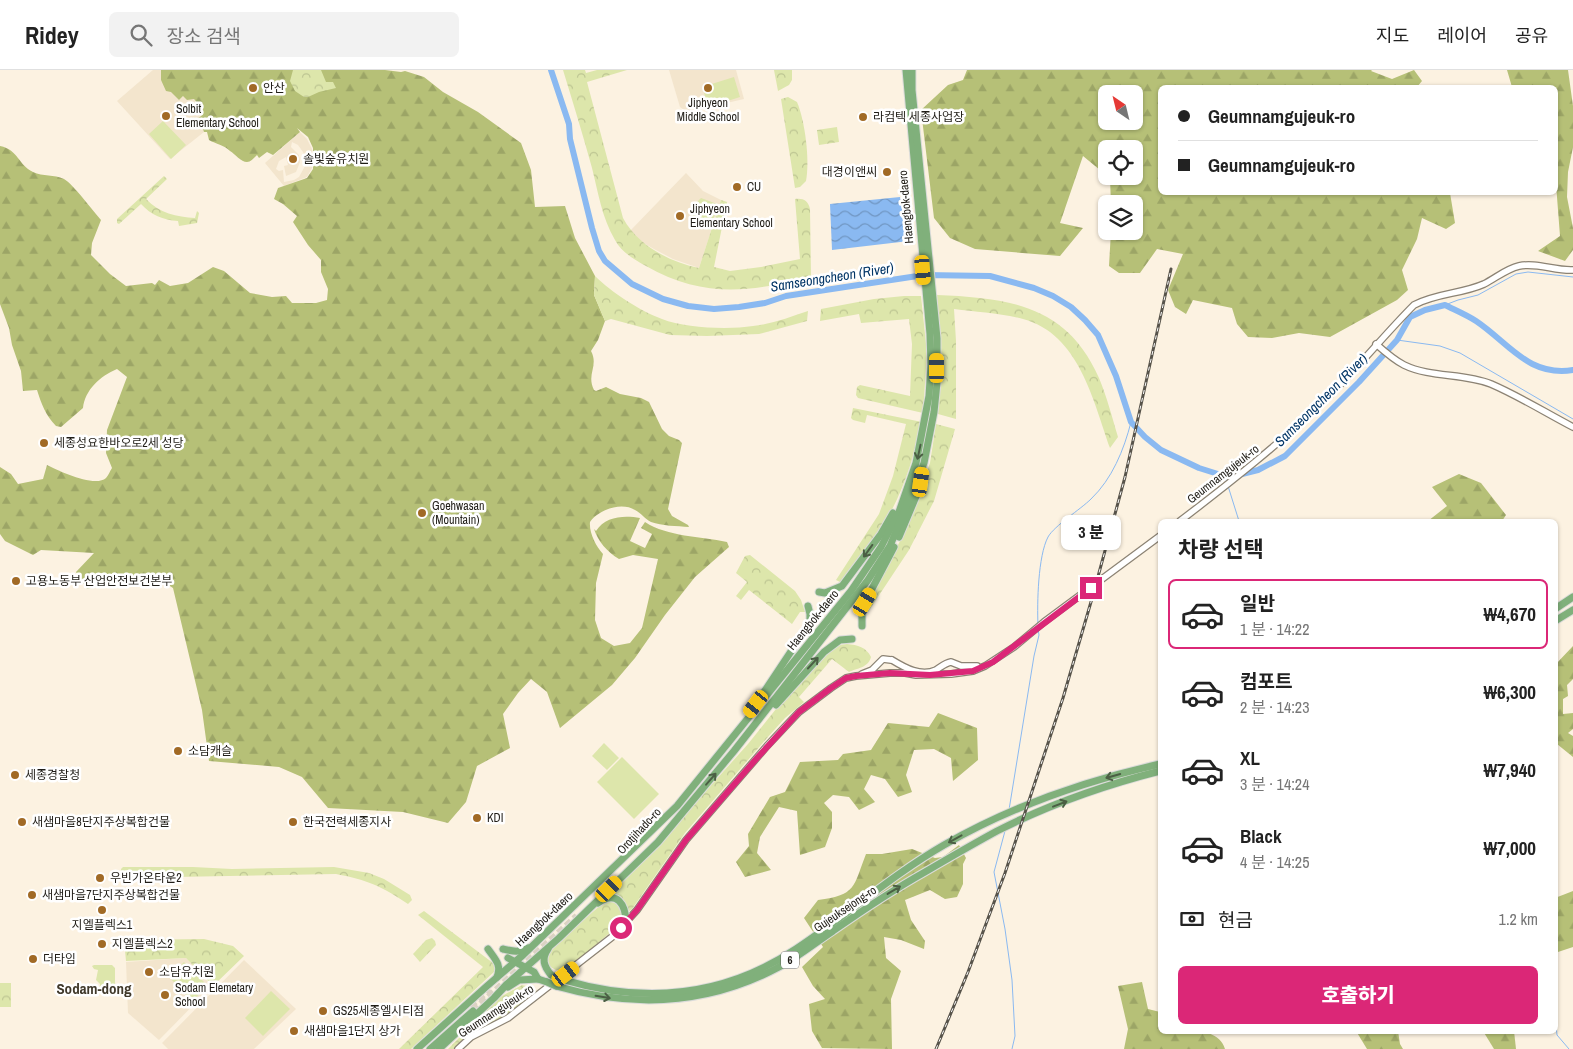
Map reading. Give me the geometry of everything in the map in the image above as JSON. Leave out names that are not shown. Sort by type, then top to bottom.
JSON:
[{"type":"highway","name":"Haengbok-daero","points":[[439,1049],[558,938],[578,914],[658,842],[734,751],[868,580],[882,560],[898,530],[924,463],[934,412],[937,383],[937,338],[925,256],[912,90],[907,70]]},
{"type":"highway","name":"Haengbok-daero","points":[[417,1049],[498,977],[512,960],[532,946],[677,806],[728,746],[868,568],[899,512],[916,463],[929,396],[931,357],[930,299]]},
{"type":"highway","points":[[862,626],[862,613],[865,602],[905,527],[921,482],[924,463]]},
{"type":"highway","points":[[819,592],[825,593],[842,586],[891,518],[910,479]]},
{"type":"highway","points":[[1558,607],[1573,597]]},
{"type":"highway","points":[[1558,611],[1573,603]]},
{"type":"highway","points":[[728,746],[810,623],[808,606]]},
{"type":"highway","points":[[1558,618],[1573,610]]},
{"type":"highway","points":[[1558,622],[1573,615]]},
{"type":"highway","points":[[734,751],[750,736],[784,694],[824,652],[840,640],[852,639]]},
{"type":"highway","name":"Gujeuksejong-ro","points":[[512,960],[534,972],[541,971],[586,987],[639,994],[688,992],[732,981],[765,967],[794,950],[920,860],[998,817],[1016,808],[1088,783],[1158,765]]},
{"type":"highway","name":"Gujeuksejong-ro","points":[[538,979],[583,994],[637,1001],[687,998],[732,987],[780,967],[882,897],[997,831],[1093,791],[1158,772]]},
{"type":"highway","name":"Orotjihado-ro","points":[[578,914],[677,806]]},
{"type":"highway","points":[[578,914],[603,899],[613,898],[620,901],[624,906],[626,922]]},
{"type":"highway","points":[[551,928],[548,934],[550,938],[555,940],[558,938]]},
{"type":"highway","points":[[552,976],[544,965],[544,957],[546,951],[558,938]]},
{"type":"highway","points":[[503,949],[523,951],[532,946]]},
{"type":"highway","points":[[488,949],[498,964],[500,970],[498,977]]},
{"type":"highway","points":[[499,993],[519,980],[538,979],[534,972]]},
{"type":"highway","points":[[489,984],[498,983],[499,993]]},
{"type":"highway","points":[[423,1049],[472,1008],[430,1049]]},
{"type":"highway","points":[[443,1049],[449,1039]]},
{"type":"main road","name":"Geumnamgujeuk-ro","points":[[1183,519],[1258,461],[1291,432],[1378,346],[1414,305],[1424,300],[1465,291],[1484,284],[1505,271],[1519,266],[1573,270]]},
{"type":"main road","points":[[1378,346],[1405,366],[1422,372],[1471,378],[1490,384],[1573,427]]},
{"type":"main road","name":"Geumnamgujeuk-ro","points":[[458,1049],[472,1036],[508,1018],[602,946],[637,910],[686,840],[785,726],[799,712],[831,688],[846,678],[860,675],[950,673],[973,671],[985,666],[1014,647],[1032,631],[1158,537]]},
{"type":"main road","name":"Geumnamgujeuk-ro","points":[[956,664],[973,667],[993,659],[1014,647]]},
{"type":"main road","name":"Geumnamgujeuk-ro","points":[[860,675],[872,670],[883,659],[892,660]]},
{"type":"main road","points":[[892,660],[912,670],[924,672],[932,671],[945,664],[951,662],[956,664],[956,670],[950,673],[944,670],[945,664]]},
{"type":"main road","points":[[880,664],[880,670],[888,673],[894,667],[892,660]]},
{"type":"shaded area","name":"Solbit Elementary School","points":[[153,70],[161,70],[161,80],[179,100],[183,96],[194,99],[203,110],[201,120],[204,132],[170,159],[117,101]]},
{"type":"shaded area","name":"Jiphyeon Middle School","points":[[669,70],[736,70],[744,99],[687,112],[680,107]]},
{"type":"shaded area","name":"솔빛숲유치원","points":[[300,132],[307,139],[312,149],[312,168],[307,177],[284,186],[265,163]],"holes":[[[292,142],[298,145],[303,152],[306,161],[305,166],[299,177],[284,182],[283,170],[279,171],[276,169],[279,161],[286,157],[288,165],[284,166],[286,176],[296,172],[300,162],[299,155],[291,147]]]},
{"type":"shaded area","name":"Jiphyeon Elementary School","points":[[686,173],[703,191],[721,200],[699,268],[673,259],[654,249],[640,241],[630,231]]},
{"type":"shaded area","name":"Sodam Elemetary School","points":[[186,958],[212,986],[159,1040],[128,1013],[126,962]]},
{"type":"shaded area","points":[[244,960],[296,1009],[254,1049],[168,1049],[162,1043]]},
{"type":"green space","points":[[161,70],[405,71],[424,77],[443,92],[478,112],[521,143],[531,170],[535,207],[565,206],[575,238],[595,276],[594,295],[605,321],[598,340],[591,351],[594,361],[591,379],[594,390],[606,387],[620,394],[641,398],[649,402],[662,429],[669,436],[682,443],[668,509],[672,516],[689,527],[651,522],[635,510],[624,507],[605,510],[590,522],[594,539],[603,554],[596,583],[595,620],[601,638],[614,646],[630,643],[642,628],[658,559],[633,555],[619,559],[604,546],[594,529],[596,531],[605,522],[616,518],[634,517],[640,518],[630,541],[645,548],[652,534],[641,528],[645,522],[664,531],[727,542],[729,547],[695,577],[635,658],[612,685],[560,728],[547,692],[531,679],[503,714],[510,748],[477,766],[466,802],[448,823],[403,812],[328,808],[302,777],[279,767],[209,761],[202,710],[173,588],[153,575],[87,589],[76,572],[94,553],[41,550],[33,555],[5,541],[0,534],[0,467],[11,474],[18,484],[43,479],[47,465],[86,480],[101,481],[107,477],[112,468],[106,453],[107,430],[127,377],[117,369],[99,380],[87,395],[83,408],[61,427],[56,426],[49,418],[37,390],[23,391],[21,371],[0,304],[0,146],[15,154],[24,166],[33,172],[64,179],[78,192],[101,220],[92,243],[91,255],[110,274],[126,286],[152,283],[155,285],[159,280],[170,286],[188,283],[213,267],[224,271],[250,293],[272,297],[286,296],[292,303],[316,303],[327,300],[328,289],[321,272],[321,260],[308,245],[293,222],[297,216],[274,199],[278,188],[307,178],[313,169],[313,148],[308,137],[297,128],[300,132],[273,155],[267,152],[259,158],[257,155],[252,160],[245,162],[225,147],[209,140],[199,118],[203,114],[203,110],[194,99],[187,100],[183,96],[179,100],[171,92],[166,91],[161,80]]},
{"type":"green space","points":[[293,70],[321,70],[326,82],[333,82],[336,88],[304,97],[295,91],[290,81]]},
{"type":"green space","points":[[563,70],[585,70],[586,73],[597,70],[627,70],[587,82],[623,218],[629,228],[646,245],[677,262],[699,268],[721,200],[727,202],[714,267],[730,271],[800,259],[795,199],[800,199],[805,200],[810,209],[811,277],[747,289],[727,290],[708,288],[667,277],[642,264],[625,252],[615,240],[604,214]]},
{"type":"green space","points":[[774,70],[792,70],[792,80],[789,85],[778,91]]},
{"type":"green space","points":[[967,70],[1372,70],[1392,79],[1414,70],[1422,81],[1419,85],[1158,85],[1158,195],[1450,195],[1455,223],[1446,229],[1422,218],[1417,239],[1402,270],[1408,290],[1397,300],[1330,337],[1299,333],[1272,338],[1248,337],[1237,324],[1232,308],[1193,300],[1186,314],[1175,307],[1168,290],[1183,254],[1157,249],[1140,273],[1119,273],[1109,266],[1110,240],[1143,240],[1143,195],[1111,195],[1110,185],[1143,185],[1143,140],[1098,140],[1098,168],[1083,156],[1060,223],[1083,228],[1060,256],[975,249],[950,238],[934,218],[921,110],[948,85],[963,80]]},
{"type":"green space","points":[[1507,70],[1568,70],[1573,106],[1573,147],[1568,172],[1567,197],[1573,228],[1573,250],[1565,261],[1538,251],[1560,236],[1557,195],[1558,85],[1511,85]]},
{"type":"green space","points":[[734,77],[740,97],[709,107],[702,87]]},
{"type":"green space","points":[[788,97],[797,102],[800,110],[807,152],[806,181],[800,187],[795,188],[781,99]]},
{"type":"green space","points":[[163,121],[186,145],[171,159],[149,134]]},
{"type":"green space","points":[[837,127],[839,142],[819,145],[817,130]]},
{"type":"green space","points":[[164,176],[167,179],[146,199],[162,211],[182,217],[195,218],[197,211],[199,213],[197,223],[179,226],[178,221],[158,216],[141,204],[119,224],[117,223],[117,219]]},
{"type":"green space","points":[[701,198],[717,204],[710,230],[690,222],[697,202]]},
{"type":"green space","points":[[595,276],[635,306],[653,316],[671,322],[719,328],[743,327],[774,322],[808,311],[807,321],[759,334],[670,335],[611,319],[605,321],[594,295]]},
{"type":"green space","points":[[937,295],[963,296],[1011,303],[1033,310],[1053,320],[1070,335],[1086,354],[1105,392],[1118,437],[1110,448],[1090,390],[1071,354],[1058,339],[1042,327],[1014,317],[954,309],[956,419],[938,414],[941,364]]},
{"type":"green space","points":[[921,296],[927,353],[923,413],[858,398],[856,395],[857,387],[860,385],[910,396],[912,344],[909,319],[861,323],[859,314],[820,321],[821,309],[874,299]]},
{"type":"green space","points":[[853,408],[922,422],[915,449],[896,502],[882,527],[840,582],[836,580],[879,514],[893,476],[906,424],[867,415],[865,423],[853,420],[851,418]]},
{"type":"green space","points":[[936,424],[955,429],[934,501],[909,550],[866,615],[868,600],[906,529],[930,463]]},
{"type":"green space","points":[[1459,474],[1481,483],[1506,515],[1503,519],[1431,519],[1447,506],[1432,487]]},
{"type":"green space","points":[[750,555],[795,591],[801,600],[805,612],[800,612],[792,624],[749,590],[741,600],[736,596],[747,582],[736,573],[745,556]]},
{"type":"green space","points":[[839,645],[858,646],[867,651],[871,657],[870,661],[862,667],[849,672],[832,659],[799,697],[804,702],[785,718],[685,833],[632,909],[627,910],[610,896],[609,893],[663,839],[829,650]]},
{"type":"green space","points":[[1573,646],[1573,679],[1567,685],[1568,696],[1563,699],[1563,714],[1573,713],[1573,729],[1568,733],[1573,736],[1573,757],[1558,745],[1558,662]]},
{"type":"green space","points":[[938,713],[977,728],[978,760],[953,781],[951,758],[934,749],[914,750],[906,775],[912,792],[898,797],[885,779],[871,775],[864,789],[875,802],[859,810],[849,797],[833,795],[824,803],[832,812],[832,828],[825,847],[800,855],[797,811],[779,807],[760,837],[757,853],[771,870],[745,877],[736,862],[749,846],[748,834],[770,797],[785,792],[800,762],[838,760],[843,754],[871,750],[888,723],[929,727]]},
{"type":"green space","points":[[604,743],[619,758],[607,770],[592,756]]},
{"type":"green space","points":[[622,757],[659,794],[634,819],[597,782]]},
{"type":"green space","points":[[959,845],[966,858],[963,864],[963,884],[957,897],[945,899],[930,890],[905,900],[911,920],[925,941],[924,949],[901,940],[884,937],[886,958],[901,971],[891,999],[892,1049],[822,1048],[812,1031],[809,1004],[825,999],[813,986],[802,967],[823,947],[804,918],[818,900],[840,895],[852,888],[866,854],[882,854],[912,849],[935,858],[943,857]]},
{"type":"green space","points":[[123,867],[232,869],[334,867],[369,873],[384,879],[410,895],[412,900],[408,904],[374,884],[336,874],[121,878],[121,869]]},
{"type":"green space","points":[[1573,891],[1573,947],[1558,952],[1558,897]]},
{"type":"green space","points":[[603,903],[618,903],[625,920],[565,971],[556,970],[547,965],[548,951]]},
{"type":"green space","points":[[424,911],[497,966],[495,971],[411,1049],[399,1049],[483,967],[418,915]]},
{"type":"green space","points":[[432,938],[436,945],[420,962],[413,954],[426,940]]},
{"type":"green space","points":[[204,939],[233,946],[244,956],[213,986],[186,958],[126,961],[124,940]]},
{"type":"green space","points":[[184,962],[208,986],[192,1001],[169,977]]},
{"type":"green space","points":[[112,965],[115,968],[115,995],[106,996],[99,993],[100,984],[96,980],[98,970],[94,969],[92,966]]},
{"type":"green space","points":[[1142,982],[1148,1009],[1158,1012],[1158,1034],[1210,1034],[1221,1041],[1225,1049],[1124,1049],[1128,1029],[1118,986]]},
{"type":"green space","points":[[0,983],[11,983],[11,1007],[0,1007]]},
{"type":"green space","points":[[522,985],[534,988],[537,992],[509,1014],[465,1038],[454,1049],[448,1049],[500,997]]},
{"type":"green space","points":[[271,991],[290,1009],[263,1036],[245,1018]]},
{"type":"green space","points":[[1358,1034],[1398,1034],[1403,1049],[1367,1049]]},
{"type":"green space","points":[[1485,1034],[1514,1034],[1516,1049],[1494,1049]]},
{"type":"water","points":[[900,197],[909,241],[832,250],[830,204]]},
{"type":"waterway","name":"Samseongcheon (River)","points":[[551,70],[569,124],[570,139],[599,251],[605,261],[632,284],[663,299],[688,306],[714,309],[765,303],[786,296],[924,275],[990,276],[1034,288],[1053,296],[1071,307],[1098,335],[1116,376],[1131,422],[1145,437],[1161,450],[1199,468],[1218,474],[1238,475],[1258,470],[1285,456],[1359,382],[1397,340],[1410,317],[1425,310],[1445,305],[1476,321],[1531,363],[1557,371],[1573,370]]},
{"type":"waterway","points":[[1445,305],[1478,295],[1516,274],[1528,272],[1573,277]]},
{"type":"waterway","points":[[1397,340],[1440,346],[1460,353],[1573,419]]},
{"type":"waterway","points":[[1038,625],[1040,567],[1048,537],[1091,499],[1105,482],[1121,453],[1131,422]]},
{"type":"waterway","points":[[1226,475],[1226,483]]},
{"type":"waterway","points":[[1228,486],[1238,519]]},
{"type":"waterway","points":[[1009,810],[1039,635],[1038,629]]},
{"type":"waterway","points":[[1005,831],[994,872],[1012,980],[1015,1036],[1012,1049]]},
{"type":"waterway","points":[[1557,1034],[1569,1049]]},
{"type":"tunnel","points":[[473,1011],[577,916]]},
{"type":"tunnel","points":[[470,1006],[490,989]]},
{"type":"railway","points":[[936,1049],[968,972],[1005,873],[1063,698],[1125,477],[1171,269]]},
{"type":"place","name":"안산","points":[[253,88]]},
{"type":"place","name":"Jiphyeon Middle School","points":[[708,88]]},
{"type":"place","name":"Solbit Elementary School","points":[[166,116]]},
{"type":"place","name":"라컴텍 세종사업장","points":[[863,117]]},
{"type":"place","name":"솔빛숲유치원","points":[[293,159]]},
{"type":"place","name":"대경이앤씨","points":[[887,172]]},
{"type":"place","name":"CU","points":[[737,187]]},
{"type":"place","name":"Jiphyeon Elementary School","points":[[680,216]]},
{"type":"place","name":"세종성요한바오로2세 성당","points":[[44,443]]},
{"type":"place","name":"Goehwasan (Mountain)","points":[[422,513]]},
{"type":"place","name":"고용노동부 산업안전보건본부","points":[[16,581]]},
{"type":"place","name":"소담캐슬","points":[[178,751]]},
{"type":"place","name":"세종경찰청","points":[[15,775]]},
{"type":"place","name":"KDI","points":[[477,818]]},
{"type":"place","name":"새샘마을8단지주상복합건물","points":[[22,822]]},
{"type":"place","name":"한국전력세종지사","points":[[293,822]]},
{"type":"place","name":"우빈가온타운2","points":[[100,878]]},
{"type":"place","name":"새샘마을7단지주상복합건물","points":[[32,895]]},
{"type":"place","name":"지엘플렉스1","points":[[102,910]]},
{"type":"place","name":"지엘플렉스2","points":[[102,944]]},
{"type":"place","name":"더타임","points":[[33,959]]},
{"type":"place","name":"소담유치원","points":[[149,972]]},
{"type":"place","name":"Sodam Elemetary School","points":[[165,995]]},
{"type":"place","name":"GS25세종엘시티점","points":[[323,1011]]},
{"type":"place","name":"새샘마을1단지 상가","points":[[294,1031]]},
{"type":"district","name":"Sodam-dong","points":[[94,988]]},
{"type":"route","points":[[621,928],[637,910],[686,840],[779,732],[799,712],[839,682],[852,676],[890,673],[930,675],[973,671],[993,662],[1091,588]]}]
